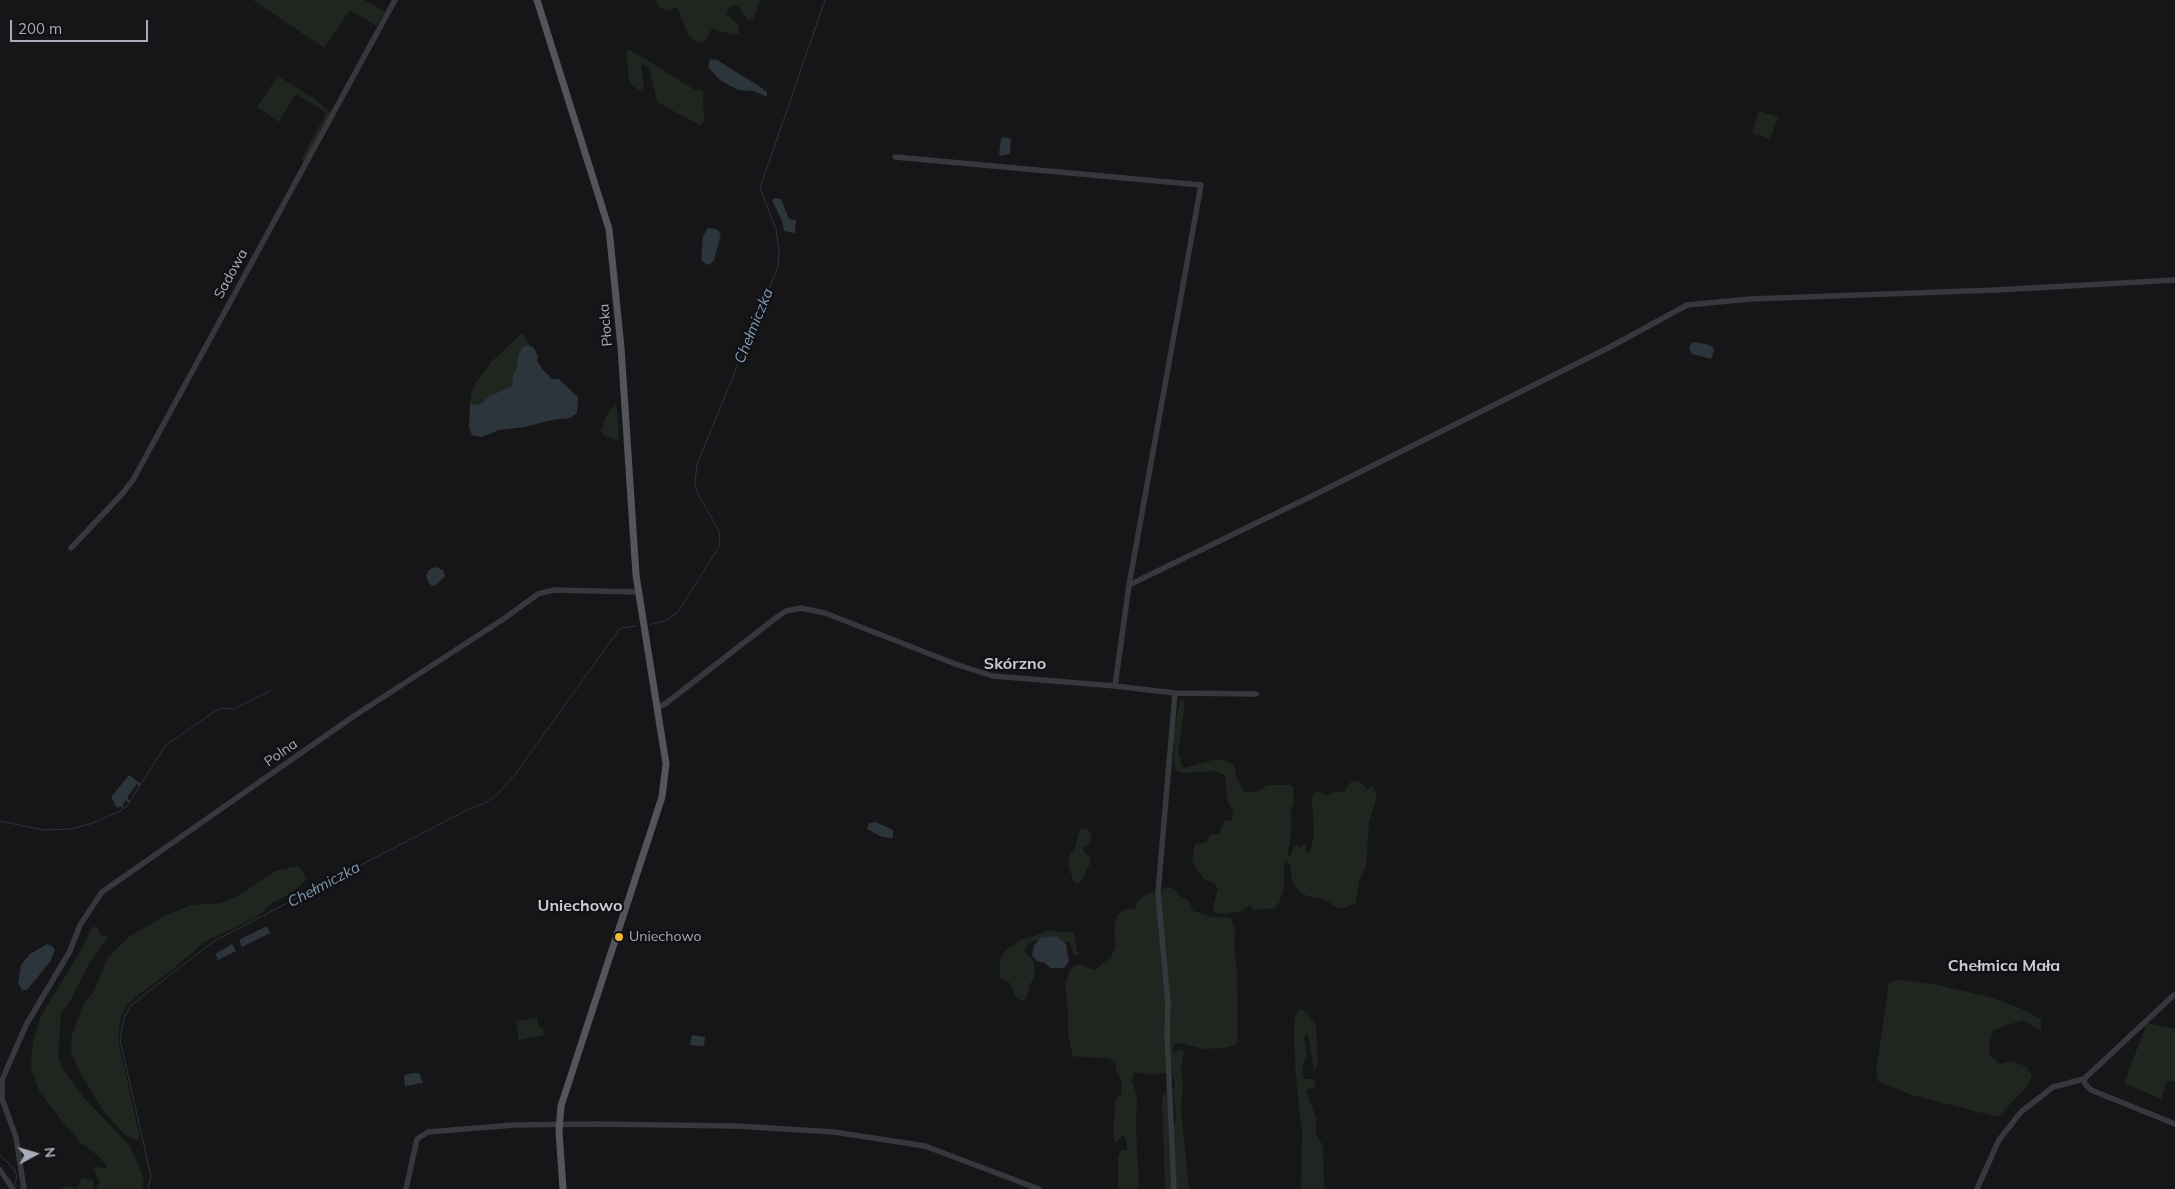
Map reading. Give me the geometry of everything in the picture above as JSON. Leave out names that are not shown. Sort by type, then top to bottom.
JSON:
[{"type":"main road","name":"Płocka","points":[[537,0],[610,229],[639,592],[666,764],[664,788],[566,1089],[559,1124],[563,1189]]},
{"type":"street","name":"Sadowa","points":[[71,548],[133,480],[395,0]]},
{"type":"street","points":[[895,157],[1201,185],[1129,584],[1115,686]]},
{"type":"street","points":[[1129,584],[1324,490],[1610,347],[1687,305],[1750,299],[1996,290],[2175,280]]},
{"type":"street","name":"Polna","points":[[24,1189],[16,1137],[6,1113],[1,1092],[2,1080],[16,1046],[37,1005],[68,956],[82,922],[100,895],[114,883],[354,716],[505,618],[538,594],[554,590],[639,592]]},
{"type":"street","points":[[657,708],[673,699],[777,617],[786,611],[801,608],[825,613],[958,665],[993,676],[1175,693],[1256,694]]},
{"type":"street","points":[[1174,1189],[1168,1003],[1158,893],[1175,693]]},
{"type":"street","points":[[1977,1189],[1999,1140],[2021,1112],[2053,1087],[2084,1079],[2175,994]]},
{"type":"street","points":[[2084,1079],[2085,1084],[2091,1090],[2175,1124]]},
{"type":"street","points":[[406,1189],[417,1142],[425,1133],[498,1126],[559,1124],[736,1126],[834,1132],[925,1146],[1039,1189]]},
{"type":"street","points":[[0,1170],[14,1189]]},
{"type":"shaded area","points":[[253,0],[364,0],[385,12],[376,26],[350,10],[324,48]]},
{"type":"shaded area","points":[[655,0],[760,0],[754,18],[748,21],[739,7],[734,5],[729,8],[726,14],[738,24],[739,33],[734,35],[712,29],[704,41],[697,43],[688,35],[678,9],[675,8],[667,11],[659,7]]},
{"type":"shaded area","points":[[629,49],[690,87],[703,91],[704,120],[701,126],[657,102],[647,65],[643,64],[641,66],[644,88],[642,92],[632,85],[629,80],[626,54]]},
{"type":"shaded area","points":[[710,59],[717,60],[759,86],[767,92],[767,97],[753,91],[738,90],[720,80],[708,67]]},
{"type":"shaded area","points":[[278,76],[313,98],[331,113],[304,161],[301,160],[326,113],[296,94],[279,122],[257,107]]},
{"type":"shaded area","points":[[1759,111],[1778,117],[1770,139],[1752,133]]},
{"type":"shaded area","points":[[1004,137],[1011,139],[1010,154],[1001,156],[999,154],[1001,139]]},
{"type":"shaded area","points":[[775,198],[781,199],[789,219],[796,220],[795,233],[784,231],[782,221],[772,200]]},
{"type":"shaded area","points":[[708,228],[716,229],[721,234],[714,260],[710,265],[704,263],[701,259],[703,236]]},
{"type":"shaded area","points":[[522,333],[531,346],[527,345],[563,418],[525,427],[499,430],[470,404],[471,395],[475,383],[491,362]]},
{"type":"shaded area","points":[[1692,342],[1713,347],[1711,359],[1692,354],[1689,349]]},
{"type":"shaded area","points":[[527,345],[534,348],[538,356],[537,361],[543,370],[552,379],[559,379],[578,397],[577,413],[570,418],[499,430],[482,437],[472,435],[469,428],[470,404],[479,405],[490,396],[512,386],[518,355],[523,347]]},
{"type":"shaded area","points":[[616,404],[619,441],[603,435],[601,430],[608,412]]},
{"type":"shaded area","points":[[435,567],[443,570],[445,576],[436,585],[432,586],[426,576],[429,570]]},
{"type":"shaded area","points":[[1180,699],[1183,699],[1185,704],[1178,752],[1183,768],[1217,759],[1234,764],[1237,779],[1245,792],[1260,791],[1266,786],[1272,785],[1291,785],[1294,803],[1290,812],[1292,823],[1288,853],[1290,857],[1294,846],[1297,845],[1300,848],[1306,843],[1306,853],[1310,852],[1314,836],[1312,798],[1314,792],[1319,791],[1327,796],[1335,791],[1344,792],[1351,782],[1355,780],[1363,784],[1367,790],[1372,786],[1374,788],[1377,796],[1369,822],[1366,865],[1359,882],[1356,903],[1343,909],[1337,908],[1324,899],[1307,896],[1299,891],[1292,880],[1290,865],[1286,860],[1284,863],[1284,889],[1279,903],[1274,908],[1255,910],[1250,905],[1241,911],[1219,914],[1214,912],[1213,906],[1218,889],[1215,884],[1204,879],[1196,869],[1192,862],[1193,854],[1195,844],[1206,843],[1210,835],[1219,835],[1224,821],[1232,820],[1233,812],[1227,800],[1225,775],[1214,771],[1182,773],[1176,771],[1174,732]]},
{"type":"shaded area","points":[[129,775],[141,784],[139,787],[138,784],[136,785],[127,798],[130,801],[129,803],[126,800],[123,804],[123,809],[121,806],[117,808],[111,797]]},
{"type":"shaded area","points":[[876,822],[893,830],[893,838],[882,837],[867,829],[869,823]]},
{"type":"shaded area","points":[[1080,828],[1087,829],[1091,835],[1091,842],[1083,848],[1091,862],[1080,883],[1074,883],[1068,864],[1070,854],[1075,849]]},
{"type":"shaded area","points":[[298,866],[303,871],[306,879],[290,894],[272,903],[255,918],[206,941],[126,1006],[120,1019],[118,1040],[140,1138],[136,1140],[124,1134],[102,1109],[78,1069],[71,1051],[72,1036],[83,1004],[94,991],[108,957],[130,936],[168,914],[192,905],[220,903],[238,896],[275,871]]},
{"type":"shaded area","points":[[1169,887],[1177,890],[1178,895],[1189,901],[1193,911],[1212,917],[1231,918],[1235,930],[1238,1036],[1236,1045],[1224,1048],[1203,1049],[1182,1043],[1175,1044],[1172,1049],[1175,1053],[1182,1049],[1184,1053],[1181,1068],[1183,1083],[1181,1110],[1189,1189],[1165,1189],[1162,1099],[1163,1094],[1166,1092],[1170,1123],[1175,1126],[1176,1111],[1173,1094],[1175,1082],[1172,1072],[1152,1075],[1135,1072],[1132,1076],[1132,1082],[1137,1095],[1136,1131],[1139,1185],[1137,1189],[1118,1189],[1118,1157],[1121,1150],[1127,1150],[1124,1134],[1116,1143],[1113,1137],[1115,1101],[1122,1094],[1121,1080],[1116,1070],[1116,1063],[1109,1058],[1073,1056],[1068,1034],[1065,984],[1071,968],[1075,965],[1080,964],[1094,970],[1111,957],[1116,947],[1114,928],[1117,915],[1124,910],[1136,908],[1137,901],[1152,891],[1156,894]]},
{"type":"shaded area","points":[[267,926],[270,933],[242,947],[239,940]]},
{"type":"shaded area","points":[[92,927],[97,927],[100,935],[106,936],[107,939],[90,962],[70,1001],[61,1013],[58,1057],[63,1070],[85,1099],[130,1146],[144,1179],[142,1189],[95,1189],[100,1183],[94,1169],[96,1167],[106,1168],[106,1164],[81,1143],[40,1093],[31,1067],[33,1041],[42,1014],[84,945]]},
{"type":"shaded area","points":[[1051,930],[1070,931],[1074,934],[1078,955],[1073,954],[1070,943],[1045,939],[1033,941],[1027,945],[1025,951],[1034,962],[1035,976],[1029,986],[1027,997],[1023,1001],[1016,998],[1010,983],[1001,979],[999,968],[1001,957],[1006,950],[1021,940]]},
{"type":"shaded area","points":[[1056,936],[1066,944],[1069,962],[1064,968],[1051,968],[1037,961],[1032,955],[1034,946],[1040,938]]},
{"type":"shaded area","points":[[47,944],[55,950],[50,962],[27,990],[22,990],[18,983],[21,965],[30,954]]},
{"type":"shaded area","points":[[232,944],[236,951],[218,960],[215,954]]},
{"type":"shaded area","points":[[1896,979],[1938,985],[1989,997],[2020,1008],[2041,1019],[2041,1032],[2024,1020],[1993,1030],[1989,1047],[1990,1056],[2000,1064],[2010,1061],[2026,1066],[2032,1076],[2027,1087],[1998,1117],[1912,1095],[1878,1081],[1876,1071],[1889,983]]},
{"type":"shaded area","points":[[1301,1008],[1311,1018],[1316,1027],[1318,1064],[1314,1071],[1308,1034],[1304,1036],[1307,1055],[1302,1069],[1304,1079],[1314,1079],[1316,1085],[1306,1091],[1316,1118],[1316,1133],[1323,1146],[1324,1189],[1301,1189],[1302,1132],[1296,1081],[1294,1036],[1295,1015]]},
{"type":"shaded area","points":[[537,1017],[539,1028],[543,1028],[544,1035],[519,1040],[516,1021]]},
{"type":"shaded area","points":[[2147,1023],[2175,1029],[2175,1081],[2167,1081],[2161,1099],[2124,1083]]},
{"type":"shaded area","points":[[692,1035],[705,1037],[704,1046],[690,1045]]},
{"type":"shaded area","points":[[419,1073],[423,1083],[405,1086],[404,1075]]},
{"type":"shaded area","points":[[85,1178],[94,1181],[93,1189],[61,1189],[65,1186],[78,1188],[81,1179]]},
{"type":"waterway","name":"Chełmiczka","points":[[651,624],[665,621],[678,612],[720,545],[719,531],[697,492],[695,484],[697,464],[778,267],[779,250],[776,229],[760,188],[825,0]]},
{"type":"waterway","name":"Chełmiczka","points":[[148,1189],[151,1176],[120,1040],[124,1018],[130,1006],[214,941],[469,809],[485,803],[498,794],[516,773],[618,631],[622,628],[637,626]]},
{"type":"waterway","points":[[0,821],[43,830],[71,829],[90,824],[120,811],[126,807],[166,745],[220,708],[234,709],[270,691]]},
{"type":"waterway","points":[[0,1156],[14,1168],[17,1177],[15,1184],[21,1189]]},
{"type":"place","name":"Uniechowo","points":[[619,937]]},
{"type":"district","name":"Skórzno","points":[[1015,664]]},
{"type":"district","name":"Uniechowo","points":[[580,906]]},
{"type":"district","name":"Chełmica Mała","points":[[2004,966]]}]
